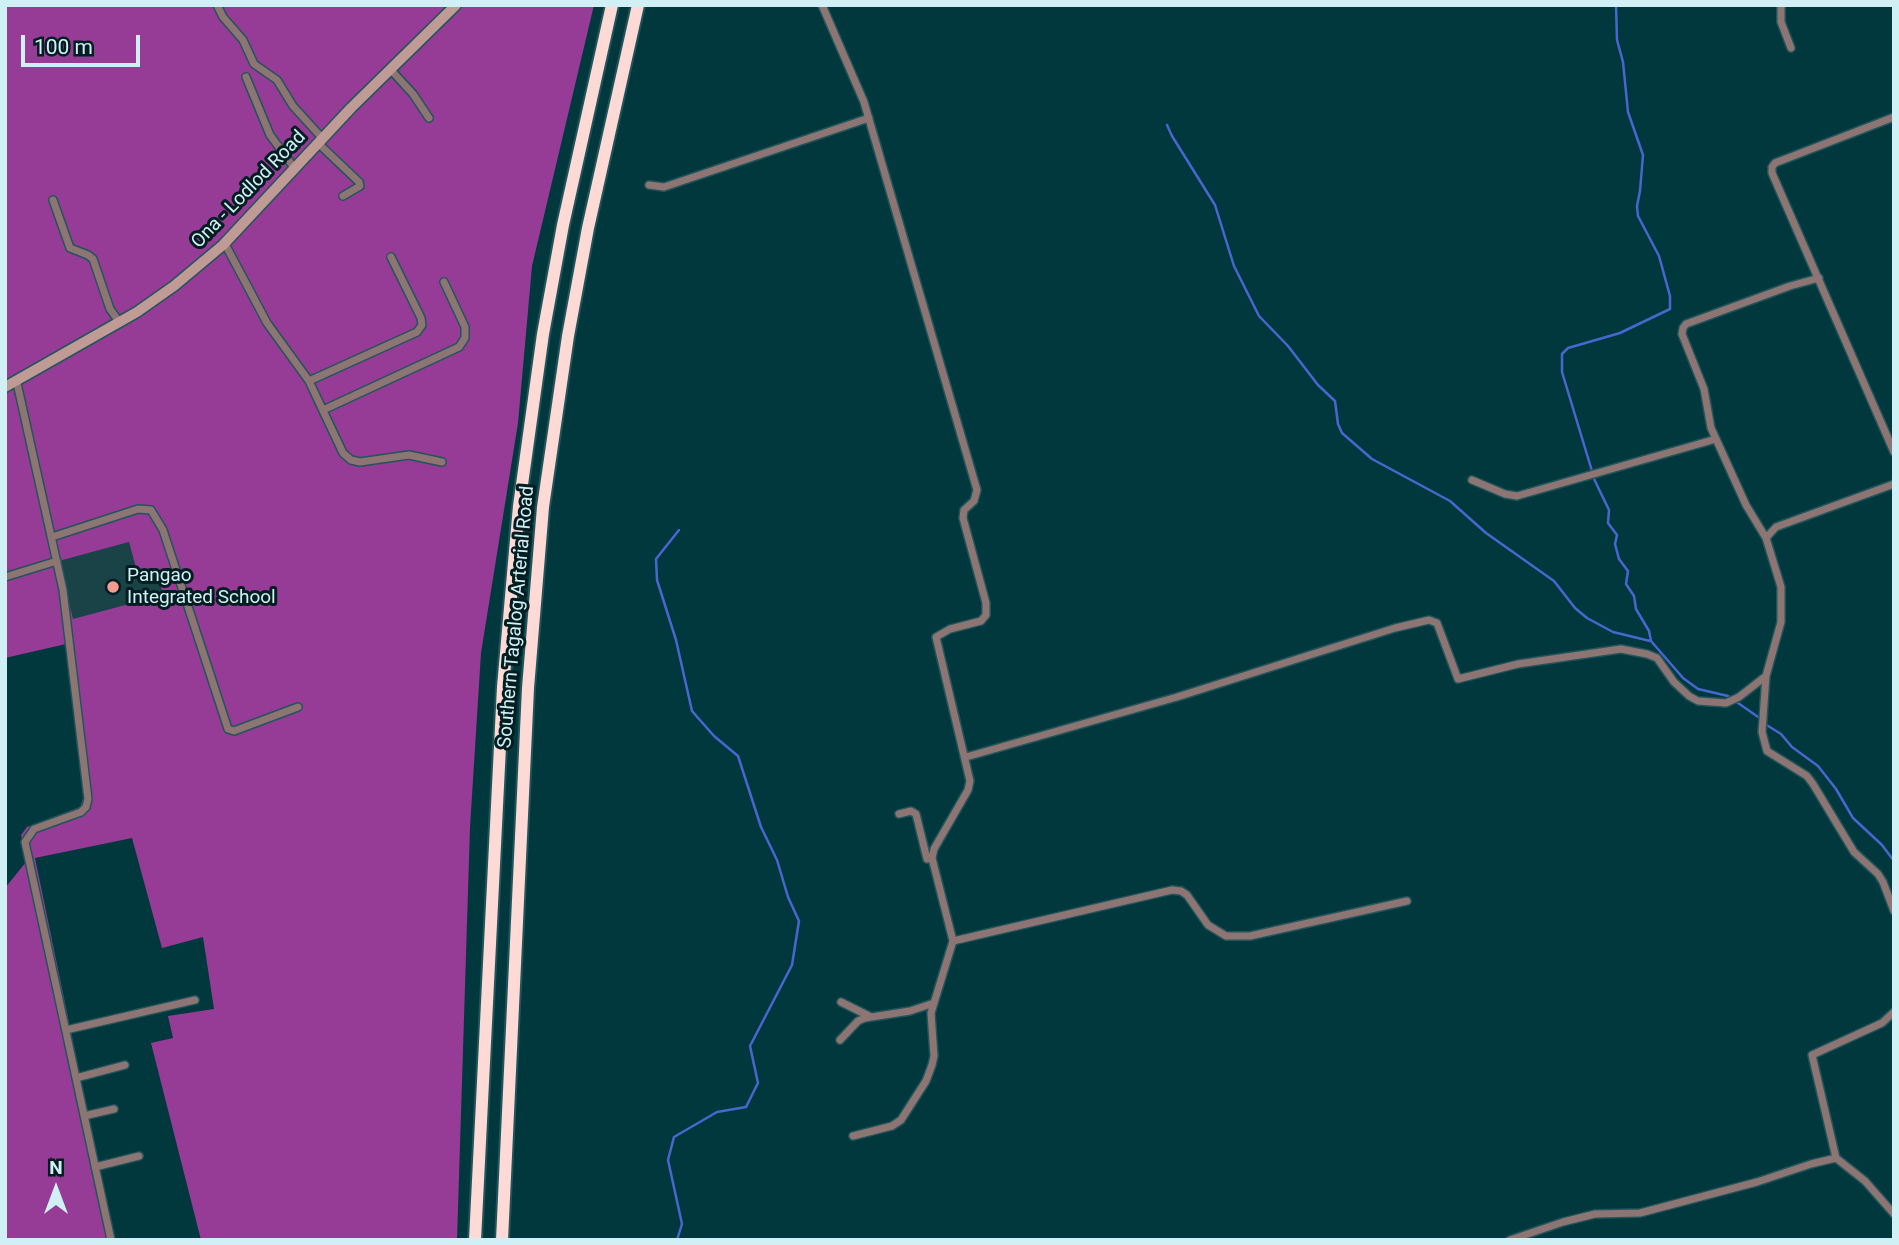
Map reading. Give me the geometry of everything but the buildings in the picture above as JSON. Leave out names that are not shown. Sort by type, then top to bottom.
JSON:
[{"type":"highway","name":"Southern Tagalog Arterial Road","points":[[475,1240],[503,687],[519,506],[543,334],[563,225],[612,5]]},
{"type":"highway","name":"Southern Tagalog Arterial Road","points":[[502,1240],[528,688],[543,507],[568,336],[588,228],[638,5]]},
{"type":"main road","name":"Ona - Lodlod Road","points":[[5,387],[17,383],[120,323],[174,286],[225,244],[456,5]]},
{"type":"street","points":[[217,5],[223,17],[243,40],[254,64],[277,80],[321,142],[359,182],[360,186],[343,195]]},
{"type":"street","points":[[822,5],[864,102],[977,490],[974,501],[964,510],[964,518],[986,603],[986,615],[981,621],[950,629],[936,637],[970,781],[968,790],[934,849],[932,858],[953,942],[933,1003],[931,1019],[934,1056],[926,1081],[901,1120],[892,1126],[853,1136]]},
{"type":"street","points":[[1781,5],[1781,22],[1791,48]]},
{"type":"street","points":[[391,70],[429,118]]},
{"type":"street","points":[[246,77],[270,135],[295,169]]},
{"type":"street","points":[[1894,117],[1775,163],[1772,167],[1772,173],[1894,452]]},
{"type":"street","points":[[649,185],[664,187],[869,118]]},
{"type":"street","points":[[52,200],[70,248],[88,254],[93,259],[110,309],[120,323]]},
{"type":"street","points":[[225,244],[267,323],[309,381],[344,453],[351,460],[360,462],[417,455],[442,462]]},
{"type":"street","points":[[309,381],[417,332],[422,325],[391,257]]},
{"type":"street","points":[[1819,278],[1686,324],[1682,334],[1704,389],[1711,428],[1746,505],[1766,538],[1781,587],[1781,622],[1766,676],[1762,732],[1767,751],[1807,776],[1814,784],[1854,852],[1878,874],[1892,900],[1894,911]]},
{"type":"street","points":[[323,410],[459,347],[465,338],[465,327],[444,282]]},
{"type":"street","points":[[17,383],[63,590],[88,799],[81,812],[34,829],[25,842],[111,1240]]},
{"type":"street","points":[[1472,480],[1513,496],[1716,439]]},
{"type":"street","points":[[1766,538],[1776,527],[1894,484]]},
{"type":"street","points":[[52,537],[138,509],[151,510],[163,530],[228,729],[234,731],[298,707]]},
{"type":"street","points":[[5,577],[57,561]]},
{"type":"street","points":[[966,757],[1177,697],[1395,628],[1429,620],[1437,623],[1458,679],[1518,664],[1621,649],[1647,654],[1657,659],[1674,682],[1698,701],[1726,703],[1739,698],[1766,676]]},
{"type":"street","points":[[899,814],[914,811],[928,859],[932,858]]},
{"type":"street","points":[[953,942],[1172,890],[1187,895],[1208,925],[1226,936],[1250,936],[1407,901]]},
{"type":"street","points":[[66,1030],[195,999]]},
{"type":"street","points":[[841,1002],[871,1017]]},
{"type":"street","points":[[840,1040],[858,1021],[910,1012],[933,1003]]},
{"type":"street","points":[[1894,1012],[1882,1023],[1812,1055],[1836,1158],[1865,1181],[1894,1214]]},
{"type":"street","points":[[76,1078],[125,1065]]},
{"type":"street","points":[[84,1116],[114,1110]]},
{"type":"street","points":[[95,1167],[139,1156]]},
{"type":"street","points":[[1510,1240],[1595,1214],[1640,1213],[1836,1158]]},
{"type":"shaded area","points":[[5,5],[594,5],[532,266],[518,423],[481,653],[470,827],[457,1240],[201,1240],[151,1043],[173,1038],[168,1016],[214,1009],[203,937],[162,948],[132,838],[35,858],[114,1240],[5,1240],[5,888],[26,862],[21,835],[27,827],[80,807],[84,796],[66,644],[5,658]],"holes":[[[129,542],[139,579],[158,574],[163,595],[73,619],[59,561]]]},
{"type":"shaded area","name":"Pangao Integrated School","points":[[129,542],[139,578],[157,574],[164,595],[73,620],[59,561]]},
{"type":"waterway","points":[[1616,5],[1617,40],[1623,62],[1628,112],[1643,155],[1638,216],[1659,256],[1670,296],[1670,309],[1620,333],[1568,348],[1562,354],[1562,372],[1595,481],[1609,510],[1608,523],[1617,535],[1615,544],[1619,559],[1628,571],[1626,584],[1634,596],[1636,609],[1649,631],[1651,641],[1683,678],[1698,689],[1728,696],[1761,719]]},
{"type":"waterway","points":[[1167,125],[1215,205],[1234,266],[1259,316],[1335,401],[1342,433],[1372,459],[1450,501],[1486,533],[1554,581],[1575,608],[1587,618],[1613,632],[1650,641]]},
{"type":"waterway","points":[[677,1240],[682,1224],[668,1160],[674,1137],[717,1112],[746,1107],[758,1083],[750,1046],[792,965],[799,921],[788,897],[777,860],[761,827],[738,756],[714,736],[692,711],[676,640],[657,580],[656,559],[679,530]]},
{"type":"waterway","points":[[1765,724],[1818,766],[1853,818],[1882,845],[1894,861]]},
{"type":"place","name":"Pangao Integrated School","points":[[113,587]]}]
